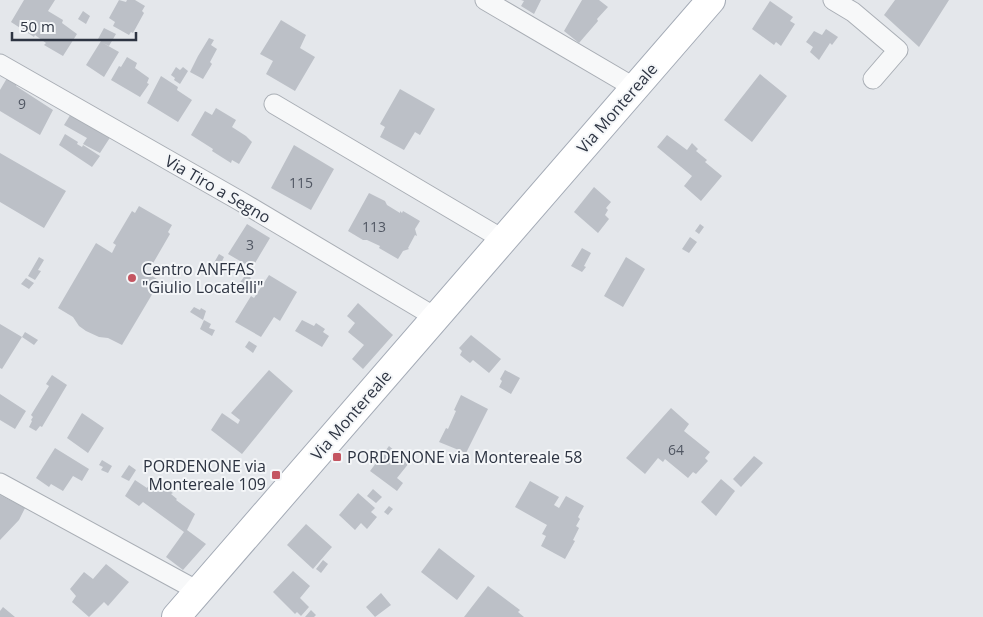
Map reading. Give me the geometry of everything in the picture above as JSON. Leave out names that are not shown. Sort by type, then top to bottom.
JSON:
[{"type":"main road","name":"Via Montereale","points":[[176,617],[711,0]]},
{"type":"street","points":[[485,0],[635,88]]},
{"type":"street","points":[[833,0],[854,12],[898,50],[873,79]]},
{"type":"street","name":"Via Tiro a Segno","points":[[0,64],[248,206],[435,317]]},
{"type":"street","points":[[274,104],[504,240]]},
{"type":"street","points":[[0,483],[198,591]]},
{"type":"building","points":[[24,0],[55,0],[48,11],[63,20],[62,23],[77,34],[63,56],[44,45],[46,43],[35,35],[34,37],[11,22]]},
{"type":"building","points":[[119,0],[126,2],[127,0],[135,0],[145,6],[142,11],[144,13],[133,33],[131,32],[129,35],[113,26],[115,22],[109,18]]},
{"type":"building","points":[[521,0],[541,0],[534,14],[521,6],[524,1]]},
{"type":"building","points":[[582,0],[599,0],[608,7],[579,43],[564,31]]},
{"type":"building","points":[[895,0],[949,0],[919,47],[884,15]]},
{"type":"building","points":[[770,1],[793,17],[790,21],[795,24],[781,46],[776,42],[774,45],[752,29]]},
{"type":"building","points":[[83,11],[90,16],[86,24],[78,19]]},
{"type":"building","points":[[281,20],[306,35],[300,48],[315,57],[295,91],[266,74],[273,61],[260,54]]},
{"type":"building","points":[[104,28],[116,34],[109,46],[103,43],[119,52],[104,77],[86,65],[101,41],[98,39]]},
{"type":"building","points":[[826,29],[838,37],[832,45],[830,43],[819,60],[810,52],[813,47],[806,42],[814,31],[822,35]]},
{"type":"building","points":[[209,38],[214,40],[211,45],[217,49],[210,62],[212,64],[203,79],[190,72]]},
{"type":"building","points":[[127,57],[137,63],[135,68],[149,78],[147,83],[149,84],[140,97],[111,80]]},
{"type":"building","points":[[176,67],[180,70],[183,67],[188,71],[180,84],[171,75]]},
{"type":"building","points":[[10,73],[20,79],[16,86],[53,110],[40,135],[0,111],[0,90]]},
{"type":"building","points":[[760,74],[787,96],[752,142],[724,120]]},
{"type":"building","points":[[161,76],[178,87],[177,90],[192,100],[178,122],[147,103]]},
{"type":"building","points":[[400,89],[435,109],[420,135],[415,132],[404,150],[380,137],[385,127],[380,124]]},
{"type":"building","points":[[216,108],[236,120],[232,127],[252,142],[239,164],[232,160],[231,163],[191,135],[205,111],[212,115]]},
{"type":"building","points":[[72,112],[111,136],[100,153],[83,144],[87,138],[64,125]]},
{"type":"building","points":[[65,134],[78,142],[77,144],[82,147],[83,145],[100,156],[92,167],[59,145]]},
{"type":"building","points":[[667,135],[687,150],[692,143],[698,149],[696,151],[707,160],[705,162],[722,176],[701,201],[684,186],[692,176],[657,147]]},
{"type":"building","points":[[294,145],[334,169],[311,210],[271,188]]},
{"type":"building","points":[[0,153],[66,191],[44,228],[0,202]]},
{"type":"building","points":[[594,187],[611,202],[606,208],[608,210],[605,215],[609,219],[598,233],[574,212]]},
{"type":"building","points":[[369,193],[385,201],[387,205],[400,213],[400,211],[402,213],[403,211],[420,221],[415,229],[417,236],[415,235],[409,249],[403,251],[398,259],[379,248],[380,246],[363,240],[348,231]]},
{"type":"building","name":"Centro ANFFAS \"Giulio Locatelli\"","points":[[139,206],[172,225],[168,232],[170,234],[152,265],[149,264],[144,271],[160,281],[122,345],[86,331],[79,326],[73,317],[58,308],[96,243],[112,253],[116,245],[113,243],[132,211],[135,213]]},
{"type":"building","points":[[247,224],[270,238],[252,268],[228,254]]},
{"type":"building","points":[[700,224],[704,227],[699,234],[695,231]]},
{"type":"building","points":[[690,237],[697,242],[689,253],[682,249]]},
{"type":"building","points":[[582,248],[591,253],[582,272],[571,266]]},
{"type":"building","points":[[219,254],[224,257],[218,270],[212,266]]},
{"type":"building","points":[[39,257],[44,260],[38,270],[41,271],[35,280],[28,276]]},
{"type":"building","points":[[626,257],[645,269],[623,307],[604,296]]},
{"type":"building","points":[[246,274],[251,278],[245,287],[239,284]]},
{"type":"building","points":[[269,275],[297,292],[280,321],[274,317],[261,337],[235,322],[251,296],[254,298]]},
{"type":"building","points":[[26,278],[34,283],[29,289],[21,284]]},
{"type":"building","points":[[358,303],[393,335],[363,369],[352,359],[364,345],[348,332],[355,323],[347,316]]},
{"type":"building","points":[[194,307],[206,311],[203,320],[190,312]]},
{"type":"building","points":[[204,320],[211,324],[209,328],[215,330],[212,336],[200,329]]},
{"type":"building","points":[[302,320],[314,326],[316,323],[325,329],[323,332],[329,336],[322,347],[295,331]]},
{"type":"building","points":[[0,324],[22,337],[2,369],[0,368]]},
{"type":"building","points":[[25,332],[38,340],[34,345],[22,337]]},
{"type":"building","points":[[471,335],[501,359],[489,373],[473,360],[470,363],[460,355],[462,351],[459,348]]},
{"type":"building","points":[[249,341],[257,346],[253,353],[245,347]]},
{"type":"building","points":[[269,370],[293,391],[242,454],[211,430],[222,413],[238,424],[240,420],[231,413]]},
{"type":"building","points":[[505,370],[520,378],[511,394],[499,387],[502,381],[500,379]]},
{"type":"building","points":[[52,375],[67,385],[42,427],[40,426],[36,431],[29,427],[33,417],[31,415],[49,386],[46,384]]},
{"type":"building","points":[[0,394],[26,411],[15,429],[0,420]]},
{"type":"building","points":[[461,395],[488,409],[466,453],[439,442],[446,428],[448,429]]},
{"type":"building","points":[[671,408],[689,424],[684,431],[710,452],[705,458],[708,461],[696,474],[693,472],[688,478],[665,459],[663,462],[658,458],[645,474],[626,458]]},
{"type":"building","points":[[82,413],[104,428],[88,453],[67,438]]},
{"type":"building","points":[[389,446],[409,463],[397,478],[403,483],[397,491],[370,471]]},
{"type":"building","points":[[55,448],[89,469],[82,481],[73,476],[63,491],[51,484],[49,487],[36,478]]},
{"type":"building","points":[[754,456],[763,463],[741,487],[733,479]]},
{"type":"building","points":[[102,460],[112,466],[108,473],[101,470],[103,467],[99,465]]},
{"type":"building","points":[[129,465],[136,470],[129,481],[121,477]]},
{"type":"building","points":[[721,479],[735,491],[716,516],[701,502]]},
{"type":"building","points":[[135,480],[147,488],[152,480],[160,484],[173,493],[171,494],[176,500],[195,514],[187,530],[206,544],[183,570],[166,557],[184,532],[143,502],[139,506],[125,496]]},
{"type":"building","points":[[530,481],[559,497],[554,505],[559,508],[566,496],[584,506],[578,517],[580,519],[576,526],[579,528],[573,540],[575,541],[565,559],[541,546],[546,536],[542,534],[547,525],[515,507]]},
{"type":"building","points":[[373,489],[382,497],[376,503],[367,496]]},
{"type":"building","points":[[358,493],[375,508],[371,512],[377,517],[367,529],[361,523],[355,530],[339,515]]},
{"type":"building","points":[[0,495],[25,508],[19,520],[0,540]]},
{"type":"building","points":[[389,506],[393,509],[388,515],[384,512]]},
{"type":"building","points":[[306,524],[332,547],[313,569],[287,545]]},
{"type":"building","points":[[439,548],[475,576],[457,600],[421,572]]},
{"type":"building","points":[[323,560],[328,564],[321,573],[316,569]]},
{"type":"building","points":[[106,564],[129,582],[108,606],[104,602],[89,617],[72,602],[76,596],[70,589],[84,572],[93,579]]},
{"type":"building","points":[[293,571],[310,586],[300,598],[309,607],[301,616],[297,612],[295,614],[273,592]]},
{"type":"building","points":[[488,586],[520,610],[518,612],[524,617],[464,617]]},
{"type":"building","points":[[381,593],[391,605],[375,617],[366,607]]},
{"type":"building","points":[[3,607],[15,617],[0,617],[0,611]]},
{"type":"building","points":[[311,610],[316,615],[314,617],[305,617]]},
{"type":"place","name":"Centro ANFFAS \"Giulio Locatelli\"","points":[[132,278]]},
{"type":"place","name":"PORDENONE via Montereale 58","points":[[337,457]]},
{"type":"place","name":"PORDENONE via Montereale 109","points":[[276,475]]}]
